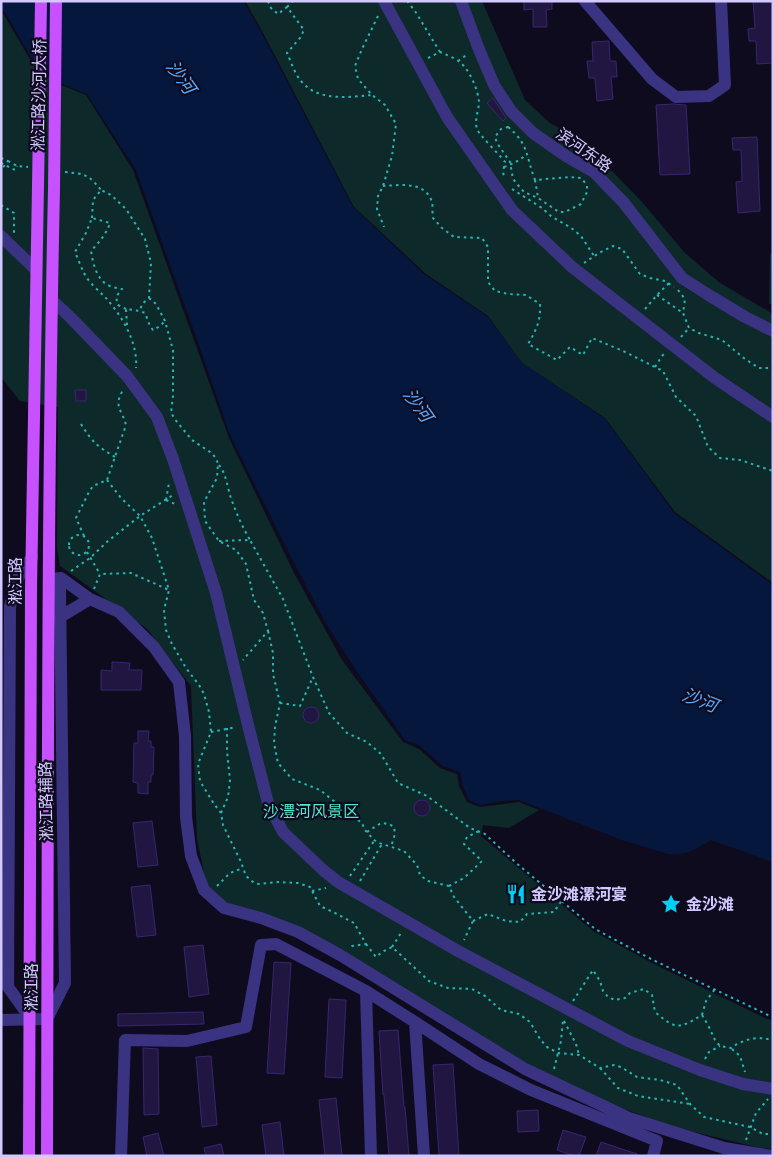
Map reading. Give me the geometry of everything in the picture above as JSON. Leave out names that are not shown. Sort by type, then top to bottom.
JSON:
[{"type":"main road","name":"淞江路沙河大桥","points":[[38,186],[41,1]]},
{"type":"main road","name":"淞江路沙河大桥","points":[[54,189],[56,1]]},
{"type":"main road","name":"淞江路","points":[[30,1156],[32,557],[38,186]]},
{"type":"main road","name":"淞江路","points":[[47,1156],[47,1019],[55,617],[52,300],[54,189]]},
{"type":"street","name":"滨河东路","points":[[461,1],[494,86],[511,111],[533,133],[566,156],[594,172],[624,203],[682,278],[773,331]]},
{"type":"street","points":[[585,1],[652,79],[676,97],[710,96],[725,85],[721,1]]},
{"type":"street","points":[[386,6],[447,117],[512,210],[576,270],[715,378],[773,417]]},
{"type":"street","points":[[1,236],[36,270]]},
{"type":"street","points":[[52,300],[131,381],[157,417],[173,459],[216,593],[268,803],[283,832],[323,870],[354,892],[565,1014],[700,1070],[747,1084],[773,1089]]},
{"type":"street","points":[[31,1019],[8,987],[10,606],[18,578],[32,557]]},
{"type":"street","points":[[55,579],[90,599],[119,612],[154,647],[179,682],[185,736],[186,817],[192,856],[204,890],[224,908],[261,918],[298,932],[340,955],[525,1069],[629,1118],[724,1148],[772,1156]]},
{"type":"street","points":[[55,617],[90,599]]},
{"type":"street","points":[[121,1156],[125,1040],[187,1041],[246,1027],[261,945],[276,944],[366,991],[479,1064],[531,1090],[657,1141],[653,1156]]},
{"type":"street","points":[[366,991],[371,1156]]},
{"type":"street","points":[[1,1020],[47,1019]]},
{"type":"street","points":[[415,1022],[424,1156]]},
{"type":"path","points":[[268,1],[271,8],[278,14],[293,1]]},
{"type":"path","points":[[406,1],[440,52],[462,64],[474,82],[479,101],[476,122],[477,130],[505,162],[504,180]]},
{"type":"path","points":[[384,227],[377,208],[378,196],[392,156],[396,124],[385,105],[372,95],[358,79],[355,66],[379,15],[386,6]]},
{"type":"path","points":[[287,7],[304,30],[300,38],[287,53],[300,80],[309,89],[325,95],[346,98],[372,95]]},
{"type":"path","points":[[418,63],[440,52]]},
{"type":"path","points":[[535,180],[581,178],[588,185],[587,192],[581,204],[565,212],[559,212],[538,198],[524,192],[513,179],[510,165],[504,152],[496,143],[495,137],[501,129],[508,127],[526,147],[538,198]]},
{"type":"path","points":[[504,167],[527,154]]},
{"type":"path","points":[[1,158],[8,161],[1,170]]},
{"type":"path","points":[[1,163],[16,170],[16,166]]},
{"type":"path","points":[[383,186],[411,184],[425,190],[432,203],[433,218],[442,228],[454,237],[482,238],[488,247],[488,282],[495,291],[526,295],[540,304],[541,315],[536,331],[528,344],[557,360],[570,346],[583,355],[592,338],[623,350],[662,371],[676,397],[696,416],[708,447],[720,458],[740,460],[773,471]]},
{"type":"path","points":[[510,187],[581,236],[594,256]]},
{"type":"path","points":[[100,574],[87,552],[89,542],[84,536],[76,518],[89,492],[94,486],[107,480],[126,425],[119,410],[118,399],[124,387],[135,377],[136,362],[134,348],[127,328],[117,311],[84,274],[75,252],[86,233],[92,218],[94,200],[101,190],[111,195],[126,209],[145,239],[151,263],[149,298],[142,304],[140,311]]},
{"type":"path","points":[[1,205],[14,212],[13,248]]},
{"type":"path","points":[[92,218],[110,223],[103,238],[91,251],[93,263],[100,279],[109,286],[122,289],[116,297],[118,305],[126,309],[145,313],[153,330],[165,321]]},
{"type":"path","points":[[576,270],[594,256],[613,246],[622,249],[640,274],[665,281],[676,288],[686,299],[683,313]]},
{"type":"path","points":[[637,318],[669,284]]},
{"type":"path","points":[[657,295],[683,313],[689,328],[722,340],[759,368],[773,368]]},
{"type":"path","points":[[149,298],[156,304],[165,321],[173,350],[171,413],[192,440],[213,454],[225,472],[226,484],[240,521],[283,599],[294,632],[329,713],[347,733],[367,742],[381,754],[398,784],[427,796],[470,828],[485,834],[515,862],[595,929],[651,959],[768,1016],[773,1016]]},
{"type":"path","points":[[126,309],[127,328]]},
{"type":"path","points":[[81,424],[99,448],[115,457]]},
{"type":"path","points":[[218,463],[217,478],[204,502],[206,521],[219,541],[236,550],[246,564],[254,600],[264,613],[273,653],[273,674],[280,703],[274,743],[278,763],[292,779],[320,790],[346,810],[362,823],[374,840],[404,851],[417,865],[420,875],[428,881],[449,886],[464,878],[482,861],[464,844],[466,837],[478,831]]},
{"type":"path","points":[[107,480],[140,516],[152,538],[169,590],[164,610],[166,630],[186,668],[204,694],[209,712],[211,732],[198,764],[200,781],[221,813],[223,825],[246,876],[254,883],[259,884],[278,882],[298,883],[310,887],[320,906],[354,923],[376,957],[392,947],[408,923]]},
{"type":"path","points":[[55,579],[90,558],[140,516],[166,500]]},
{"type":"path","points":[[84,536],[73,537],[70,539],[69,546],[71,552],[77,555],[87,552]]},
{"type":"path","points":[[219,541],[250,540]]},
{"type":"path","points":[[100,574],[131,573],[169,590]]},
{"type":"path","points":[[90,599],[100,574]]},
{"type":"path","points":[[235,669],[268,631]]},
{"type":"path","points":[[280,703],[300,706],[313,677]]},
{"type":"path","points":[[211,732],[248,725]]},
{"type":"path","points":[[221,813],[228,796],[230,780],[227,728]]},
{"type":"path","points":[[367,832],[381,823],[389,824],[394,828],[395,834],[392,847]]},
{"type":"path","points":[[312,890],[342,884],[346,881],[374,840]]},
{"type":"path","points":[[354,892],[382,844]]},
{"type":"path","points":[[208,894],[230,873],[243,868]]},
{"type":"path","points":[[449,886],[454,897],[473,921]]},
{"type":"path","points":[[458,951],[473,921],[488,914],[506,921],[520,922],[527,914],[554,912],[562,900]]},
{"type":"path","points":[[340,955],[344,950],[352,946],[366,944]]},
{"type":"path","points":[[392,947],[429,980],[448,988],[472,990],[485,996],[501,1010],[519,1014],[530,1022],[547,1047],[558,1053],[579,1056],[600,1068],[618,1088],[638,1096],[690,1104]]},
{"type":"path","points":[[550,1081],[562,1041],[565,1014],[594,970],[600,981],[602,991],[608,998],[615,1000],[625,998],[630,993],[644,989],[652,995],[655,1012],[672,1025],[686,1025],[702,1015],[706,1000],[715,989]]},
{"type":"path","points":[[565,1014],[579,1056]]},
{"type":"path","points":[[702,1015],[714,1040],[720,1046],[731,1048],[740,1056],[747,1084]]},
{"type":"path","points":[[731,1048],[746,1040],[766,1038],[773,1040]]},
{"type":"path","points":[[700,1070],[709,1052],[720,1046]]},
{"type":"path","points":[[600,1068],[614,1065],[621,1066],[637,1076],[677,1085],[690,1104],[704,1118],[750,1127],[763,1134],[773,1134]]},
{"type":"path","points":[[742,1152],[756,1112],[773,1093]]},
{"type":"green space","points":[[245,1],[482,1],[525,100],[550,123],[583,141],[642,202],[685,253],[720,283],[773,314],[773,583],[675,512],[605,418],[522,363],[488,316],[426,274],[354,207]]},
{"type":"green space","name":"沙澧河风景区","points":[[1,12],[32,63],[61,85],[86,95],[133,170],[229,438],[294,573],[342,660],[403,742],[419,749],[440,768],[457,774],[459,786],[467,802],[480,807],[519,802],[539,810],[509,828],[483,825],[481,836],[593,931],[652,963],[767,1019],[773,1020],[773,1149],[761,1148],[669,1126],[586,1094],[531,1067],[315,937],[227,904],[213,892],[206,882],[197,839],[191,686],[147,629],[60,566],[57,548],[58,407],[20,401],[1,377]]},
{"type":"green space","points":[[770,253],[773,253],[773,304],[769,304]]},
{"type":"water","name":"沙河","points":[[1,1],[243,1],[353,207],[425,275],[488,317],[522,363],[605,419],[674,513],[773,585],[773,862],[711,840],[686,853],[668,854],[622,840],[519,800],[480,805],[469,800],[460,772],[443,766],[419,745],[405,740],[327,625],[230,435],[136,170],[87,94],[62,84],[32,59],[5,12],[1,10]]},
{"type":"building","points":[[524,1],[552,1],[552,9],[546,10],[547,27],[533,27],[533,9],[524,10]]},
{"type":"building","points":[[753,1],[773,1],[773,63],[757,64],[756,41],[749,41],[748,29],[755,28]]},
{"type":"building","points":[[609,41],[610,61],[616,61],[617,77],[611,77],[613,99],[597,101],[595,78],[589,78],[587,61],[593,61],[592,42]]},
{"type":"building","points":[[493,98],[506,118],[503,121],[487,103]]},
{"type":"building","points":[[656,105],[686,105],[690,174],[660,175]]},
{"type":"building","points":[[757,137],[760,211],[738,213],[736,182],[742,181],[741,150],[733,150],[732,138]]},
{"type":"building","points":[[75,390],[86,390],[86,401],[76,401]]},
{"type":"building","points":[[112,662],[130,663],[129,670],[142,670],[141,690],[101,690],[101,670],[112,671]]},
{"type":"building","points":[[308,707],[314,707],[319,712],[317,721],[308,723],[303,718],[303,712]]},
{"type":"building","points":[[138,731],[149,731],[148,741],[151,741],[151,747],[154,747],[153,775],[151,775],[151,782],[148,782],[148,794],[138,793],[138,783],[133,782],[134,743],[138,743]]},
{"type":"building","points":[[422,800],[428,802],[430,808],[428,814],[422,816],[416,814],[414,808],[416,802]]},
{"type":"building","points":[[152,821],[158,865],[138,867],[133,823]]},
{"type":"building","points":[[150,885],[156,935],[137,937],[131,887]]},
{"type":"building","points":[[203,945],[209,994],[189,997],[184,947]]},
{"type":"building","points":[[274,962],[291,963],[284,1074],[267,1073]]},
{"type":"building","points":[[329,999],[346,1000],[342,1078],[325,1077]]},
{"type":"building","points":[[203,1012],[204,1024],[118,1026],[118,1014]]},
{"type":"building","points":[[398,1030],[409,1156],[389,1156],[383,1095],[379,1031]]},
{"type":"building","points":[[143,1048],[158,1049],[159,1114],[144,1115]]},
{"type":"building","points":[[211,1056],[217,1125],[202,1127],[196,1057]]},
{"type":"building","points":[[453,1064],[459,1156],[439,1156],[433,1065]]},
{"type":"building","points":[[336,1098],[342,1156],[325,1156],[319,1100]]},
{"type":"building","points":[[538,1110],[539,1131],[518,1132],[517,1111]]},
{"type":"building","points":[[280,1122],[284,1156],[266,1156],[262,1125]]},
{"type":"building","points":[[563,1130],[586,1137],[579,1156],[557,1150]]},
{"type":"building","points":[[158,1133],[164,1156],[147,1156],[143,1137]]},
{"type":"building","points":[[601,1142],[637,1154],[637,1156],[596,1156]]},
{"type":"building","points":[[221,1144],[224,1156],[206,1156],[204,1148]]},
{"type":"place","name":"金沙滩漯河宴","points":[[516,894]]},
{"type":"place","name":"金沙滩","points":[[671,904]]}]
